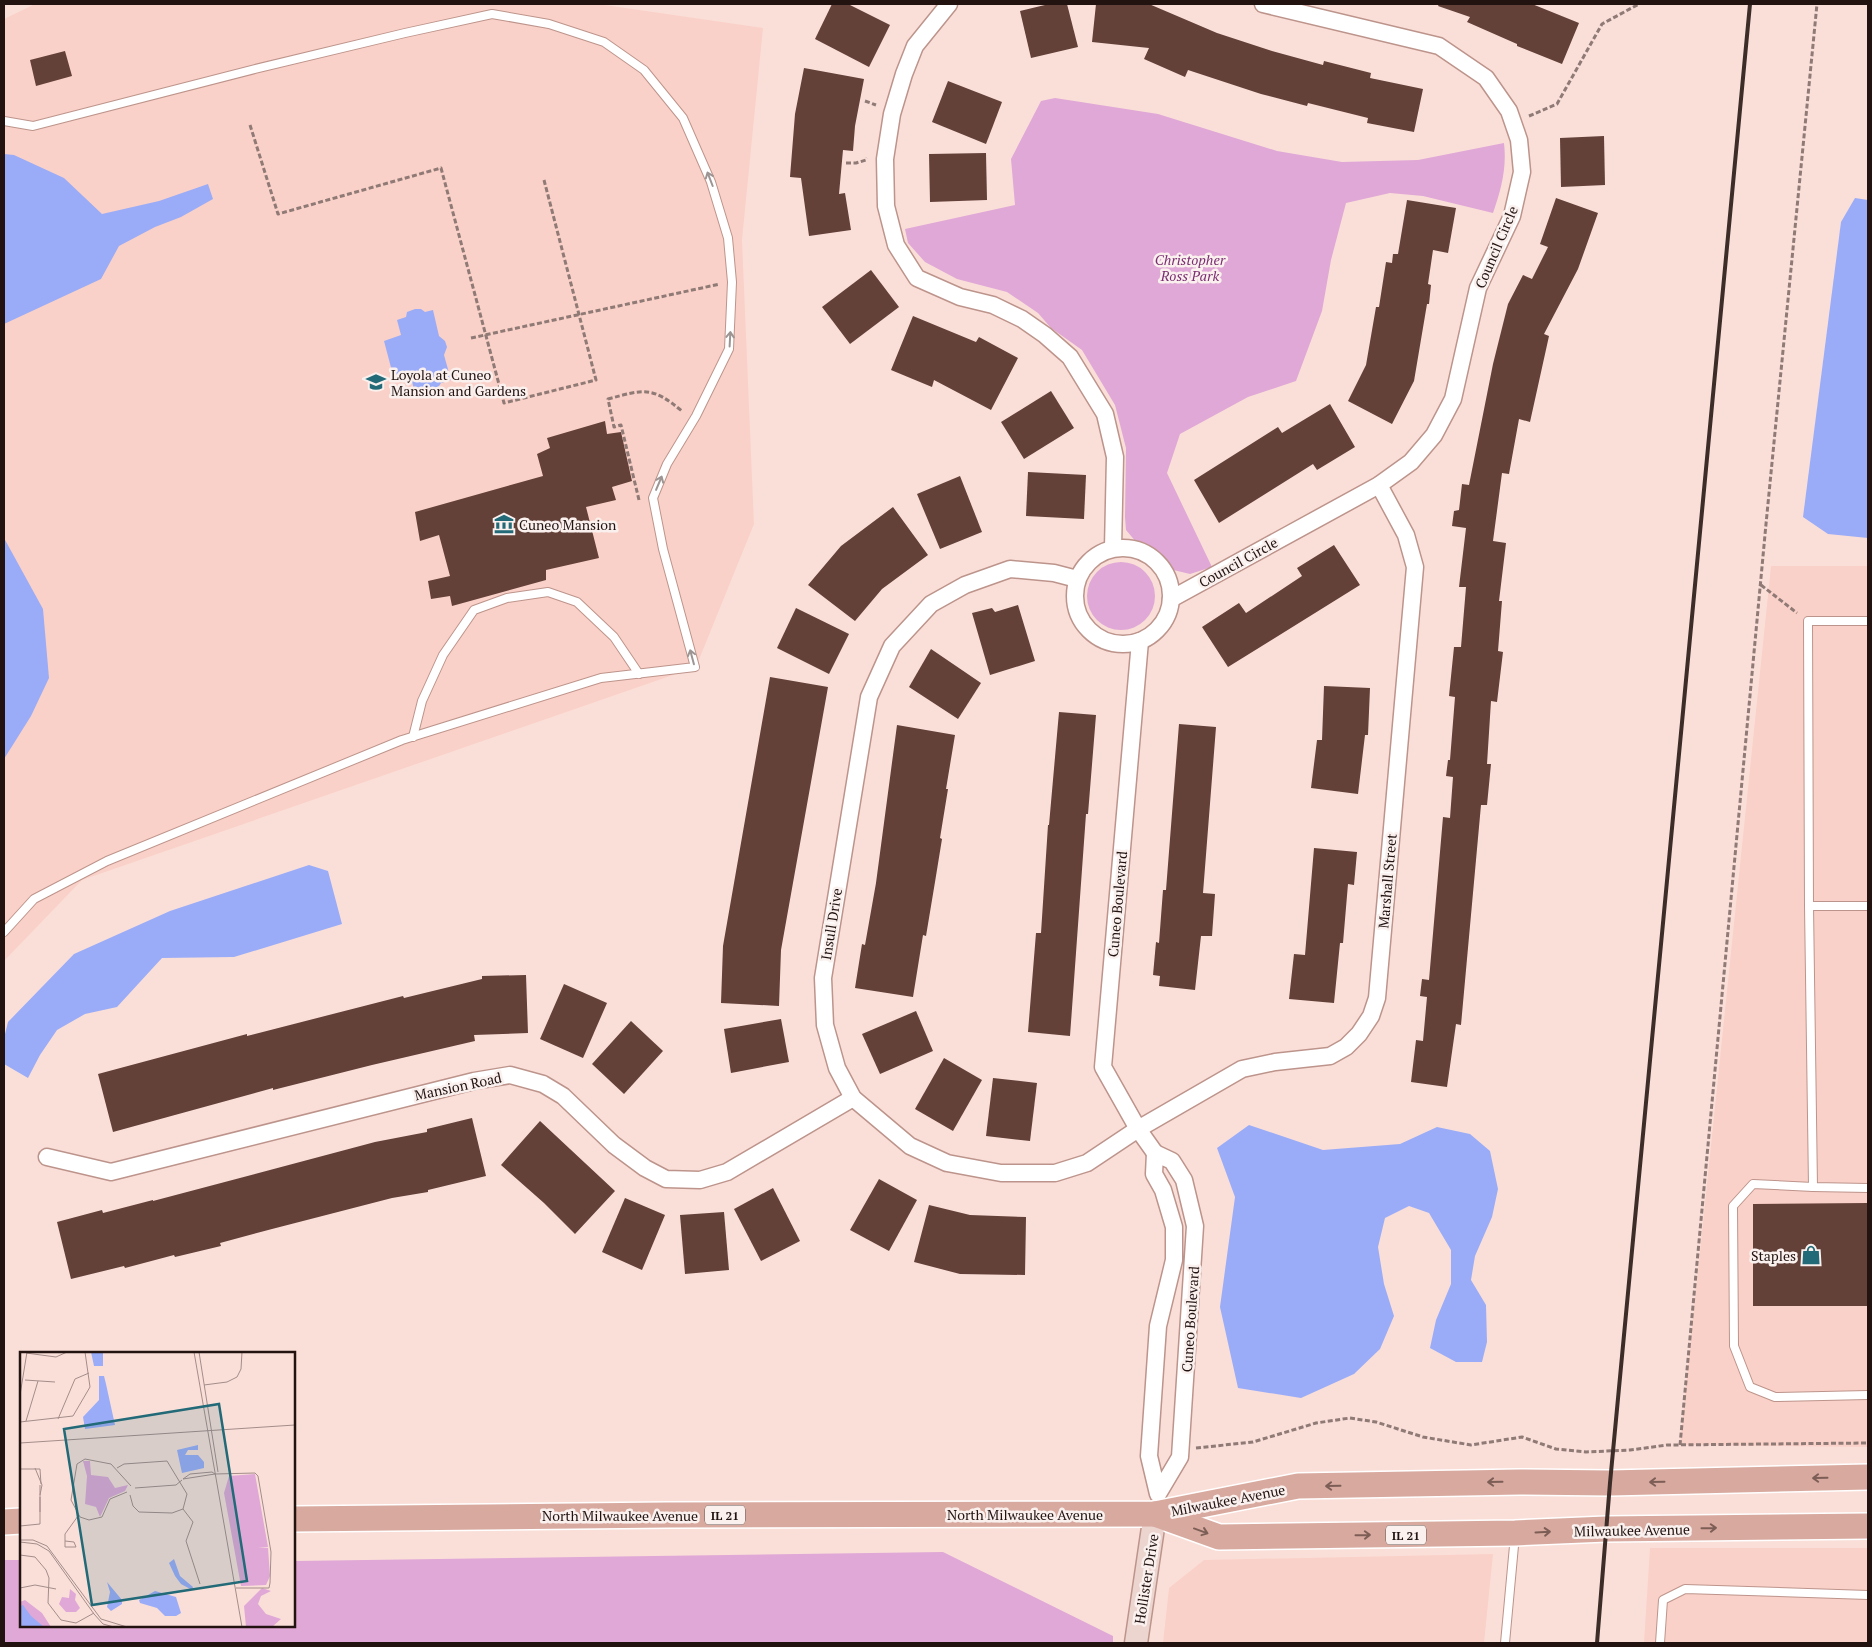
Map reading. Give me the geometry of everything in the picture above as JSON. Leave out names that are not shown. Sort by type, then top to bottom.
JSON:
[{"type":"main road","name":"Milwaukee Avenue","points":[[1157,1504],[1298,1486],[1520,1482],[1610,1483],[1868,1477]]},
{"type":"main road","name":"Milwaukee Avenue","points":[[1157,1504],[1220,1537],[1868,1526]]},
{"type":"main road","name":"North Milwaukee Avenue","points":[[295,1518],[677,1515],[1157,1504]]},
{"type":"main road","points":[[4,1522],[20,1521]]},
{"type":"street","points":[[949,4],[915,46],[892,114],[885,159],[886,206],[896,245],[917,278],[960,297],[993,305],[1022,319],[1045,335],[1070,357],[1105,414],[1115,457],[1112,548]]},
{"type":"street","name":"Council Circle","points":[[1171,598],[1379,485],[1412,462],[1434,435],[1453,398],[1478,288],[1512,216],[1522,172],[1519,140],[1509,111],[1486,78],[1439,46],[1263,4]]},
{"type":"street","name":"Marshall Street","points":[[1138,1128],[1242,1069],[1284,1061],[1330,1056],[1346,1048],[1359,1034],[1371,1016],[1376,998],[1414,567],[1406,535],[1379,485]]},
{"type":"street","points":[[1127,547],[1142,551],[1154,559],[1164,570],[1170,584],[1171,598],[1168,612],[1162,624],[1152,634],[1140,641],[1127,644],[1113,643],[1100,639],[1080,620],[1075,607],[1074,593],[1077,579],[1083,568],[1101,552],[1112,548],[1127,547]]},
{"type":"street","name":"Insull Drive","points":[[1077,579],[1054,573],[1010,570],[966,584],[931,604],[892,646],[869,697],[822,978],[825,1025],[837,1068],[854,1098],[910,1146],[947,1163],[1001,1173],[1055,1173],[1087,1163],[1138,1128]]},
{"type":"street","name":"Cuneo Boulevard","points":[[1140,641],[1103,1067],[1138,1128],[1155,1153],[1172,1161],[1184,1180],[1195,1226],[1180,1457],[1157,1504]]},
{"type":"street","name":"Mansion Road","points":[[47,1157],[111,1172],[474,1081],[510,1075],[544,1084],[563,1096],[614,1145],[645,1168],[666,1179],[700,1180],[727,1172],[854,1098]]},
{"type":"street","name":"Cuneo Boulevard","points":[[1155,1153],[1154,1174],[1163,1190],[1174,1227],[1174,1260],[1158,1326],[1149,1456],[1157,1504]]},
{"type":"street","points":[[1166,1288],[1192,1290]]},
{"type":"street","name":"Hollister Drive","points":[[1136,1643],[1157,1504]]},
{"type":"lane","points":[[4,121],[33,126],[288,61],[492,14],[549,24],[604,42],[644,70],[684,118],[711,182],[728,238],[732,282],[730,350],[667,464],[653,498],[664,550],[695,667],[601,678],[413,737],[107,861],[34,899],[4,932]]},
{"type":"lane","points":[[413,737],[422,702],[444,655],[474,610],[507,598],[548,592],[577,602],[614,637],[638,674]]},
{"type":"lane","points":[[1813,1187],[1809,906],[1808,621],[1868,621]]},
{"type":"lane","points":[[1809,906],[1868,906]]},
{"type":"lane","points":[[1868,1188],[1753,1184],[1734,1206],[1734,1346],[1750,1387],[1775,1397],[1868,1395]]},
{"type":"lane","points":[[1505,1643],[1515,1533]]},
{"type":"lane","points":[[1660,1643],[1663,1600],[1685,1589],[1868,1595]]},
{"type":"path","points":[[1514,122],[1557,104],[1602,24],[1639,4]]},
{"type":"path","points":[[1680,1445],[1760,585],[1817,4]]},
{"type":"path","points":[[865,102],[876,104],[874,113]]},
{"type":"path","points":[[250,125],[278,214],[441,168],[504,403],[596,380],[544,180]]},
{"type":"path","points":[[846,163],[866,160],[869,150]]},
{"type":"path","points":[[471,338],[732,282]]},
{"type":"path","points":[[639,501],[621,425],[614,426],[608,399],[636,391],[658,394],[693,420]]},
{"type":"path","points":[[1760,585],[1808,621]]},
{"type":"path","points":[[1204,1448],[1253,1442],[1316,1423],[1350,1418],[1376,1422],[1423,1437],[1471,1445],[1522,1437],[1556,1449],[1586,1452],[1630,1450],[1667,1445],[1868,1443]]},
{"type":"shaded area","name":"Loyola at Cuneo Mansion and Gardens","points":[[35,4],[598,4],[763,28],[742,240],[754,524],[696,667],[82,880],[4,961],[4,19]]},
{"type":"shaded area","points":[[1771,566],[1868,566],[1868,1447],[1680,1445]]},
{"type":"shaded area","points":[[1650,1548],[1868,1548],[1868,1643],[1644,1643]]},
{"type":"shaded area","points":[[1493,1554],[1484,1643],[1163,1643],[1169,1588],[1204,1560]]},
{"type":"green space","name":"Christopher Ross Park","points":[[1055,98],[1158,114],[1277,151],[1342,162],[1418,160],[1504,143],[1503,179],[1493,213],[1423,196],[1390,193],[1346,203],[1331,260],[1322,311],[1296,381],[1248,397],[1180,434],[1167,473],[1212,567],[1190,574],[1165,568],[1154,554],[1137,543],[1126,530],[1126,448],[1115,405],[1082,350],[1051,328],[1038,313],[1007,292],[957,279],[925,262],[908,243],[905,229],[1015,205],[1011,159],[1041,101]]},
{"type":"green space","points":[[1121,562],[1134,565],[1145,572],[1152,583],[1155,596],[1152,609],[1145,620],[1134,627],[1121,630],[1108,627],[1097,620],[1090,609],[1087,596],[1090,583],[1097,572],[1108,565]]},
{"type":"green space","points":[[943,1552],[1113,1636],[1113,1643],[4,1643],[4,1560],[20,1560],[20,1627],[295,1627],[295,1561]]},
{"type":"water","points":[[4,154],[14,155],[64,178],[102,214],[159,201],[208,184],[213,199],[181,217],[155,227],[119,246],[101,279],[4,324]]},
{"type":"water","points":[[1855,198],[1868,200],[1868,538],[1828,534],[1803,517],[1841,222]]},
{"type":"water","points":[[421,309],[425,312],[433,310],[439,336],[445,341],[447,347],[444,355],[451,380],[441,383],[437,389],[430,391],[422,388],[414,390],[410,372],[393,375],[384,341],[401,335],[397,320],[406,317],[407,312]]},
{"type":"water","points":[[4,538],[43,609],[49,678],[31,716],[4,759]]},
{"type":"water","points":[[309,865],[328,871],[342,924],[234,957],[162,958],[117,1007],[85,1014],[57,1030],[40,1055],[28,1078],[4,1064],[4,1038],[8,1022],[74,954],[170,911]]},
{"type":"water","points":[[1249,1125],[1323,1150],[1400,1144],[1437,1127],[1470,1134],[1490,1151],[1498,1189],[1492,1217],[1475,1256],[1471,1280],[1486,1305],[1487,1342],[1482,1362],[1456,1362],[1430,1348],[1436,1320],[1451,1284],[1451,1250],[1429,1213],[1409,1206],[1385,1218],[1378,1247],[1384,1284],[1394,1316],[1380,1349],[1354,1374],[1301,1398],[1238,1388],[1220,1307],[1235,1197],[1217,1148]]},
{"type":"building","points":[[832,4],[848,4],[890,25],[869,67],[815,39]]},
{"type":"building","points":[[1049,4],[1067,4],[1078,47],[1031,58],[1020,11]]},
{"type":"building","points":[[1096,4],[1149,4],[1217,33],[1272,51],[1323,65],[1324,61],[1371,73],[1370,78],[1423,89],[1414,132],[1367,123],[1368,118],[1308,103],[1307,106],[1261,94],[1188,70],[1185,77],[1144,59],[1149,48],[1092,42]]},
{"type":"building","points":[[1439,4],[1532,4],[1579,23],[1562,64],[1517,46],[1517,44],[1467,22],[1470,17],[1438,6]]},
{"type":"building","points":[[65,51],[72,76],[36,86],[30,60]]},
{"type":"building","points":[[804,68],[864,79],[855,126],[853,151],[843,150],[839,194],[845,193],[851,230],[809,236],[801,178],[790,177],[795,114]]},
{"type":"building","points":[[948,81],[1002,102],[986,144],[932,122]]},
{"type":"building","points":[[1604,136],[1605,185],[1561,187],[1560,138]]},
{"type":"building","points":[[986,153],[987,200],[930,202],[929,154]]},
{"type":"building","points":[[1556,198],[1598,213],[1578,269],[1544,334],[1549,336],[1530,422],[1519,419],[1509,474],[1502,473],[1493,541],[1506,543],[1499,601],[1502,601],[1498,651],[1503,652],[1497,702],[1491,701],[1487,764],[1491,764],[1487,805],[1481,805],[1461,1025],[1456,1024],[1447,1087],[1411,1082],[1416,1040],[1423,1041],[1427,997],[1420,996],[1422,979],[1429,980],[1443,817],[1450,818],[1453,777],[1446,776],[1448,760],[1450,760],[1455,697],[1449,696],[1454,647],[1461,647],[1466,587],[1459,587],[1466,528],[1452,526],[1454,511],[1459,510],[1462,484],[1469,485],[1493,364],[1508,304],[1523,275],[1532,279],[1548,247],[1540,244]]},
{"type":"building","points":[[1407,200],[1456,208],[1448,253],[1433,250],[1428,284],[1431,285],[1429,304],[1427,304],[1414,381],[1392,424],[1348,401],[1366,365],[1376,307],[1379,307],[1386,262],[1392,263],[1393,254],[1398,254]]},
{"type":"building","points":[[871,270],[899,307],[850,344],[822,307]]},
{"type":"building","points":[[913,316],[976,342],[979,337],[1018,358],[991,410],[934,380],[932,387],[891,370]]},
{"type":"building","points":[[1051,391],[1074,428],[1024,459],[1001,422]]},
{"type":"building","points":[[1330,404],[1355,447],[1317,470],[1313,464],[1219,523],[1194,480],[1278,427],[1282,433]]},
{"type":"building","name":"Cuneo Mansion","points":[[605,421],[607,434],[621,432],[632,481],[612,487],[616,500],[586,507],[599,558],[546,570],[546,580],[452,606],[450,596],[431,599],[428,581],[450,576],[439,535],[420,541],[415,512],[543,476],[537,454],[550,448],[547,438]]},
{"type":"building","points":[[1028,472],[1086,475],[1084,519],[1026,516]]},
{"type":"building","points":[[960,476],[982,532],[940,549],[917,494]]},
{"type":"building","points":[[893,507],[928,555],[882,589],[855,621],[808,585],[841,546]]},
{"type":"building","points":[[1334,545],[1360,585],[1228,667],[1202,627],[1239,603],[1246,613],[1302,576],[1297,568]]},
{"type":"building","points":[[1018,605],[1035,661],[990,675],[972,613],[992,608],[995,612]]},
{"type":"building","points":[[796,608],[849,634],[829,674],[777,648]]},
{"type":"building","points":[[931,649],[981,683],[958,719],[909,687]]},
{"type":"building","points":[[770,677],[828,687],[781,950],[779,1006],[721,1003],[723,946]]},
{"type":"building","points":[[1324,686],[1370,688],[1368,735],[1365,735],[1358,794],[1311,788],[1317,740],[1322,740]]},
{"type":"building","points":[[1059,712],[1096,715],[1088,814],[1086,814],[1070,1036],[1028,1032],[1036,933],[1041,933],[1048,825]]},
{"type":"building","points":[[1179,724],[1216,727],[1203,893],[1215,894],[1212,936],[1201,936],[1195,990],[1159,986],[1160,976],[1153,975],[1156,942],[1159,943],[1163,890],[1166,890]]},
{"type":"building","points":[[897,725],[955,735],[946,789],[948,789],[940,838],[942,839],[926,936],[923,935],[913,997],[855,988],[862,944],[865,945],[876,883]]},
{"type":"building","points":[[1314,848],[1357,852],[1354,885],[1348,884],[1343,943],[1340,943],[1334,1003],[1289,999],[1294,954],[1305,955]]},
{"type":"building","points":[[526,975],[528,1033],[474,1035],[475,1041],[273,1090],[273,1088],[113,1132],[98,1074],[247,1034],[247,1036],[403,996],[404,998],[482,979],[482,976]]},
{"type":"building","points":[[564,984],[607,1003],[583,1058],[540,1039]]},
{"type":"building","points":[[916,1011],[933,1051],[880,1074],[862,1034]]},
{"type":"building","points":[[781,1019],[789,1062],[731,1073],[724,1029]]},
{"type":"building","points":[[631,1021],[663,1051],[624,1094],[592,1064]]},
{"type":"building","points":[[944,1058],[982,1080],[953,1131],[915,1109]]},
{"type":"building","points":[[993,1078],[1037,1083],[1030,1141],[986,1136]]},
{"type":"building","points":[[472,1118],[486,1176],[428,1190],[428,1192],[392,1198],[272,1229],[220,1243],[221,1246],[71,1279],[57,1222],[102,1210],[103,1213],[153,1201],[375,1142],[427,1132],[427,1129]]},
{"type":"building","points":[[540,1121],[615,1191],[575,1234],[544,1203],[501,1165]]},
{"type":"building","points":[[879,1179],[917,1200],[889,1251],[850,1230]]},
{"type":"building","points":[[773,1188],[800,1241],[761,1261],[734,1209]]},
{"type":"building","points":[[625,1198],[665,1215],[642,1270],[602,1252]]},
{"type":"building","name":"Staples","points":[[1868,1203],[1868,1306],[1753,1306],[1753,1204]]},
{"type":"building","points":[[929,1205],[970,1215],[1026,1217],[1025,1275],[960,1274],[914,1262]]},
{"type":"building","points":[[724,1212],[729,1270],[685,1274],[680,1215]]},
{"type":"railway","points":[[1597,1643],[1610,1483],[1750,4]]},
{"type":"place","name":"Loyola at Cuneo Mansion and Gardens","points":[[376,382]]},
{"type":"place","name":"Cuneo Mansion","points":[[504,524]]},
{"type":"place","name":"Staples","points":[[1811,1255]]}]
